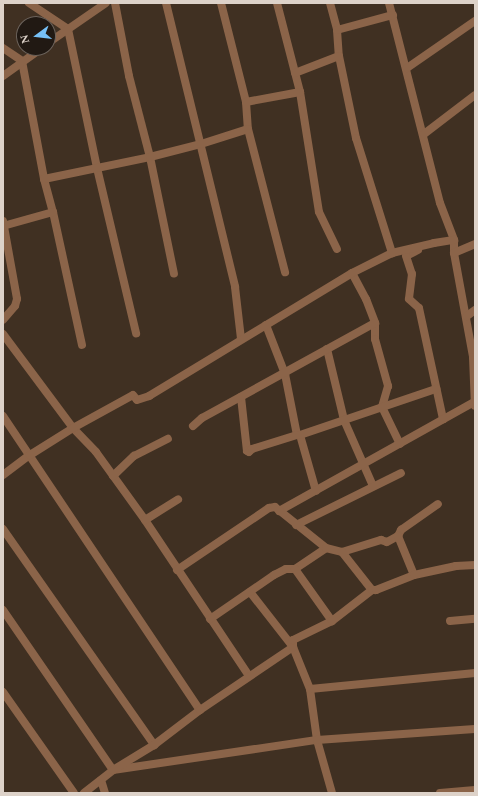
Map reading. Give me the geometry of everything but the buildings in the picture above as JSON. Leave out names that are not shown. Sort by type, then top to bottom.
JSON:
[{"type":"street","points":[[29,3],[68,30],[97,168],[136,333]]},
{"type":"street","points":[[56,38],[106,3]]},
{"type":"street","points":[[115,3],[129,76],[150,158],[174,274]]},
{"type":"street","points":[[166,3],[235,286],[241,340]]},
{"type":"street","points":[[221,3],[246,102],[248,129],[285,272]]},
{"type":"street","points":[[278,3],[300,92],[320,212],[337,249]]},
{"type":"street","points":[[330,3],[337,30],[339,56],[356,138],[392,253]]},
{"type":"street","points":[[279,512],[443,419],[475,404],[474,371],[467,316],[454,252],[454,240],[440,202],[424,134],[389,3]]},
{"type":"street","points":[[337,30],[393,15]]},
{"type":"street","points":[[407,68],[475,21]]},
{"type":"street","points":[[3,48],[22,62],[44,179],[82,345]]},
{"type":"street","points":[[3,76],[31,56]]},
{"type":"street","points":[[295,73],[339,56]]},
{"type":"street","points":[[246,102],[300,92]]},
{"type":"street","points":[[424,134],[475,95]]},
{"type":"street","points":[[44,179],[150,158],[248,129]]},
{"type":"street","points":[[3,320],[15,306],[17,299],[3,224],[52,212]]},
{"type":"street","points":[[3,475],[30,455],[73,428],[133,395],[137,400],[149,396],[352,273],[392,253],[454,240]]},
{"type":"street","points":[[434,243],[406,256],[412,274],[409,300],[419,308],[443,419]]},
{"type":"street","points":[[454,252],[475,244]]},
{"type":"street","points":[[352,273],[366,298],[375,323],[375,338],[388,386],[382,408],[400,444]]},
{"type":"street","points":[[467,316],[475,310]]},
{"type":"street","points":[[193,426],[202,418],[285,374],[375,323]]},
{"type":"street","points":[[266,325],[285,374],[298,435],[316,491]]},
{"type":"street","points":[[3,334],[73,428],[96,452],[145,520],[249,676]]},
{"type":"street","points":[[327,349],[344,420],[373,486]]},
{"type":"street","points":[[241,397],[247,451],[249,452],[252,449],[382,408],[436,389]]},
{"type":"street","points":[[3,416],[200,710]]},
{"type":"street","points":[[113,476],[134,456],[168,439]]},
{"type":"street","points":[[296,525],[401,472]]},
{"type":"street","points":[[145,520],[178,499]]},
{"type":"street","points":[[177,570],[269,508],[275,507],[279,512],[326,548],[342,552],[381,540],[387,542],[398,536],[401,530],[438,504]]},
{"type":"street","points":[[3,529],[154,745]]},
{"type":"street","points":[[398,536],[414,574]]},
{"type":"street","points":[[210,619],[286,569],[295,568],[326,548]]},
{"type":"street","points":[[342,552],[372,590]]},
{"type":"street","points":[[332,793],[317,740],[310,689],[293,640],[332,621],[372,590],[376,590],[414,574],[456,566],[475,565]]},
{"type":"street","points":[[295,568],[332,621]]},
{"type":"street","points":[[250,592],[294,646]]},
{"type":"street","points":[[3,610],[113,770]]},
{"type":"street","points":[[450,621],[475,619]]},
{"type":"street","points":[[84,793],[113,770],[154,745],[200,710],[294,646]]},
{"type":"street","points":[[310,689],[475,673]]},
{"type":"street","points":[[3,692],[74,793]]},
{"type":"street","points":[[113,770],[317,740],[475,729]]},
{"type":"street","points":[[101,780],[105,793]]},
{"type":"street","points":[[440,793],[475,790]]}]
